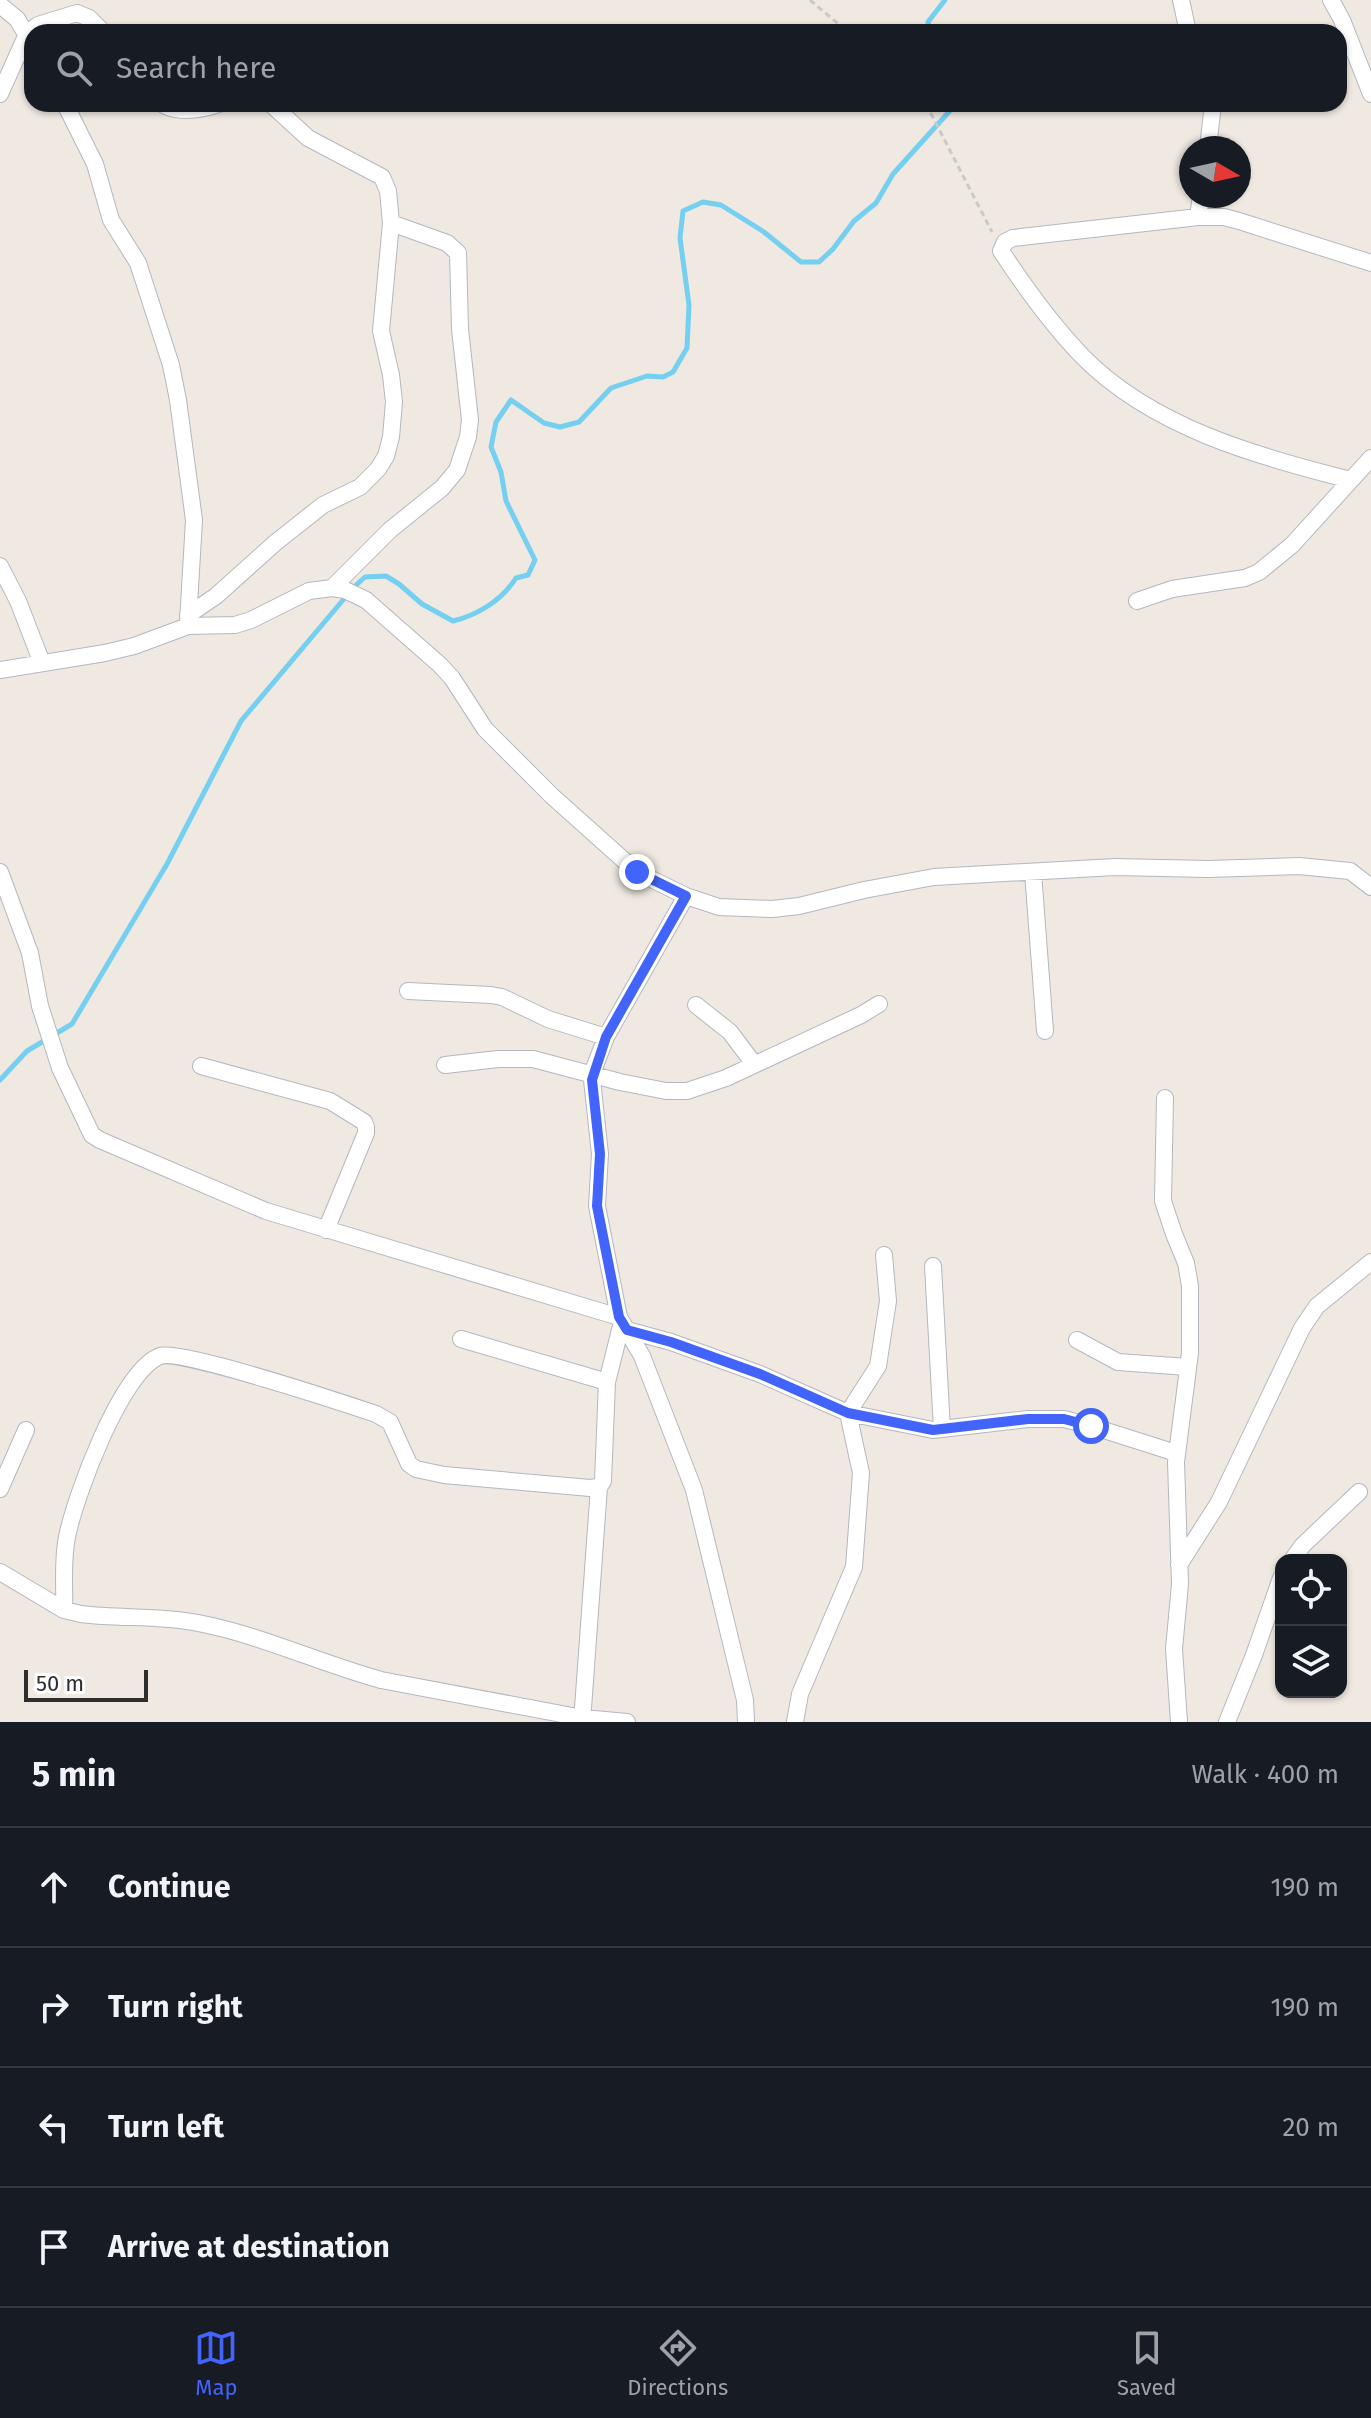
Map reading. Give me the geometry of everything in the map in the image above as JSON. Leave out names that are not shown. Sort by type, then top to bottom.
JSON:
[{"type":"street","points":[[1181,0],[1186,24]]},
{"type":"street","points":[[1331,0],[1344,24]]},
{"type":"street","points":[[0,5],[17,19],[24,30]]},
{"type":"street","points":[[40,24],[81,7],[95,24]]},
{"type":"street","points":[[1347,33],[1371,94]]},
{"type":"street","points":[[0,94],[24,48]]},
{"type":"street","points":[[69,112],[95,164],[111,220],[138,263],[171,365],[194,520],[188,620]]},
{"type":"street","points":[[0,670],[134,646],[188,620],[323,505],[360,487],[386,456],[394,402],[381,331],[391,223],[388,191],[382,177],[308,138],[280,112]]},
{"type":"street","points":[[1209,136],[1212,112]]},
{"type":"street","points":[[1198,217],[1199,208]]},
{"type":"street","points":[[1351,480],[1240,450],[1136,399],[1084,358],[1031,297],[1001,251],[1005,242],[1013,238],[1198,217],[1224,217],[1371,263]]},
{"type":"street","points":[[332,588],[390,530],[442,488],[457,470],[468,437],[470,420],[460,329],[458,253],[447,243],[391,223]]},
{"type":"street","points":[[1137,601],[1172,589],[1245,578],[1259,572],[1292,545],[1371,458]]},
{"type":"street","points":[[0,566],[18,601],[42,663]]},
{"type":"street","points":[[188,620],[235,625],[309,591],[332,588],[345,590],[366,600],[452,678],[485,729],[552,796],[637,872],[686,896],[719,907],[772,909],[799,906],[934,877],[1115,867],[1208,869],[1299,866],[1350,871],[1371,866]]},
{"type":"street","points":[[1350,871],[1371,887]]},
{"type":"street","points":[[0,872],[33,962],[40,1006],[60,1068],[92,1135],[100,1140],[266,1211],[428,1258],[622,1323],[760,1374],[848,1413],[933,1430],[1028,1419],[1064,1419],[1176,1453]]},
{"type":"street","points":[[1033,872],[1045,1031]]},
{"type":"street","points":[[686,896],[606,1037],[593,1074],[592,1101],[600,1154],[597,1206],[622,1323],[642,1356],[694,1490],[745,1700],[746,1722]]},
{"type":"street","points":[[408,991],[502,997],[542,1017],[606,1037]]},
{"type":"street","points":[[445,1065],[533,1059],[620,1082],[666,1091],[687,1091],[726,1078],[879,1004]]},
{"type":"street","points":[[696,1005],[730,1032],[754,1064]]},
{"type":"street","points":[[201,1066],[330,1101],[364,1122],[366,1133],[326,1230]]},
{"type":"street","points":[[1165,1098],[1163,1201],[1186,1263],[1190,1286],[1190,1353],[1176,1453],[1180,1584],[1174,1649],[1179,1722]]},
{"type":"street","points":[[795,1722],[800,1694],[854,1567],[861,1473],[848,1413],[878,1366],[888,1301],[884,1255]]},
{"type":"street","points":[[1179,1565],[1219,1502],[1302,1328],[1317,1306],[1371,1262]]},
{"type":"street","points":[[933,1266],[942,1429]]},
{"type":"street","points":[[583,1720],[599,1487],[603,1481],[607,1382],[622,1323]]},
{"type":"street","points":[[461,1339],[607,1382]]},
{"type":"street","points":[[1077,1340],[1118,1362],[1188,1367]]},
{"type":"street","points":[[64,1610],[67,1538],[91,1465],[118,1403],[141,1371],[160,1356],[174,1355],[222,1367],[376,1414],[390,1422],[409,1464],[416,1469],[444,1475],[599,1487]]},
{"type":"street","points":[[0,1489],[26,1430]]},
{"type":"street","points":[[1296,1554],[1359,1492]]},
{"type":"street","points":[[0,1572],[64,1610],[104,1617],[174,1619],[198,1623],[284,1647],[381,1680],[583,1720],[627,1722]]},
{"type":"street","points":[[1227,1722],[1275,1595]]},
{"type":"path","points":[[810,0],[838,24]]},
{"type":"path","points":[[930,112],[1001,251]]},
{"type":"waterway","points":[[928,24],[945,0]]},
{"type":"waterway","points":[[0,1080],[27,1051],[72,1024],[167,864],[241,721],[354,587],[365,577],[386,576],[422,604],[453,621],[489,606],[516,578],[528,575],[535,560],[506,501],[501,472],[491,447],[496,422],[511,400],[544,423],[560,427],[579,422],[611,388],[647,376],[663,377],[673,372],[687,348],[689,305],[680,238],[683,211],[703,202],[721,205],[764,232],[801,262],[819,262],[854,221],[876,203],[893,174],[949,112]]},
{"type":"route","points":[[637,872],[686,896],[606,1037],[592,1080],[600,1154],[597,1206],[619,1317],[627,1330],[671,1342],[760,1374],[848,1413],[933,1430],[1028,1419],[1064,1419],[1091,1426]]}]
